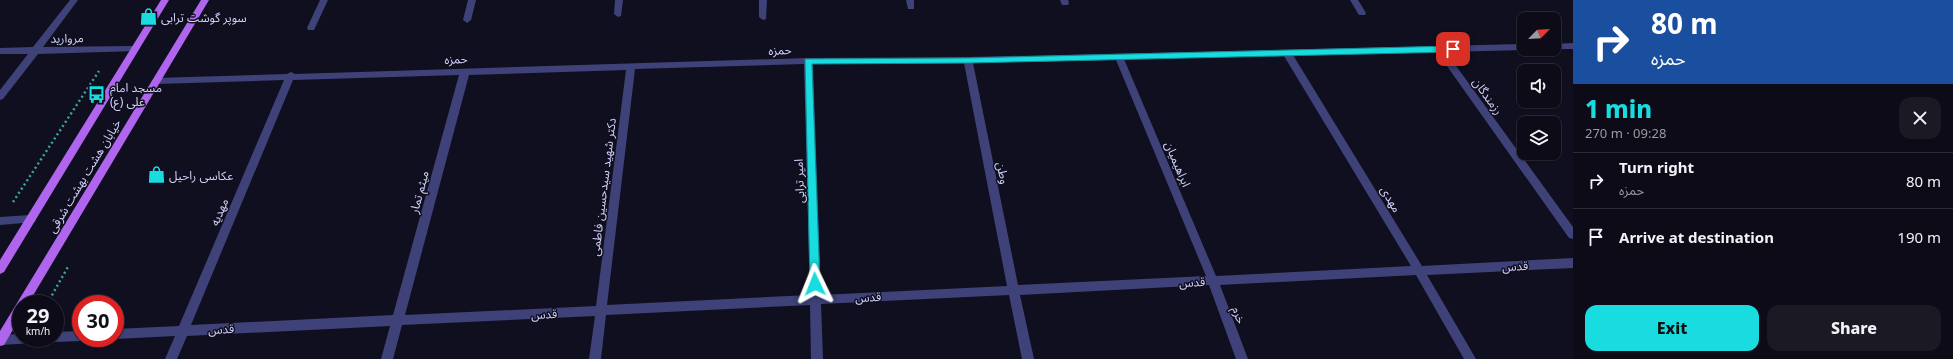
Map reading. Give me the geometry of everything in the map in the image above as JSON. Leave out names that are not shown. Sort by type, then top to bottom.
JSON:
[{"type":"main road","name":"خیابان هشت بهشت شرقی","points":[[0,269],[134,49],[166,0]]},
{"type":"main road","name":"خیابان هشت بهشت شرقی","points":[[28,295],[205,0]]},
{"type":"main road","name":"خیابان هشت بهشت شرقی","points":[[0,340],[12,321]]},
{"type":"street","points":[[0,97],[74,0]]},
{"type":"street","points":[[311,28],[324,0]]},
{"type":"street","points":[[467,20],[472,0]]},
{"type":"street","points":[[618,14],[619,0]]},
{"type":"street","points":[[764,0],[764,17]]},
{"type":"street","points":[[1354,0],[1362,13]]},
{"type":"street","points":[[1561,47],[1573,46]]},
{"type":"street","name":"حمزه","points":[[156,81],[291,75],[808,61],[968,60],[1517,47]]},
{"type":"street","name":"مروارید","points":[[0,51],[134,49]]},
{"type":"street","name":"رزمندگان","points":[[1439,49],[1573,235]]},
{"type":"street","name":"مهدی","points":[[1287,53],[1419,270],[1470,359]]},
{"type":"street","name":"ابراهیمیان","points":[[1119,57],[1213,281]]},
{"type":"street","name":"وطن","points":[[968,60],[1012,290],[1028,359]]},
{"type":"street","name":"امیر ترابی","points":[[808,61],[817,359]]},
{"type":"street","name":"دکتر شهید سیدحسین فاطمی","points":[[595,359],[631,66]]},
{"type":"street","name":"میثم تمار","points":[[387,359],[465,71]]},
{"type":"street","name":"مهدیه","points":[[170,359],[291,75]]},
{"type":"street","points":[[1,221],[31,219]]},
{"type":"street","name":"قدس","points":[[124,334],[1573,263]]},
{"type":"street","name":"خرم","points":[[1213,281],[1242,359]]},
{"type":"street","points":[[0,340],[12,339]]},
{"type":"path","points":[[1,221],[113,50]]},
{"type":"place","name":"سوپر گوشت ترابی","points":[[148,17]]},
{"type":"place","name":"مسجد امام علی (ع)","points":[[97,94]]},
{"type":"place","name":"عکاسی راحیل","points":[[156,175]]},
{"type":"route","points":[[815,284],[808,61],[968,60],[1453,49]]}]
